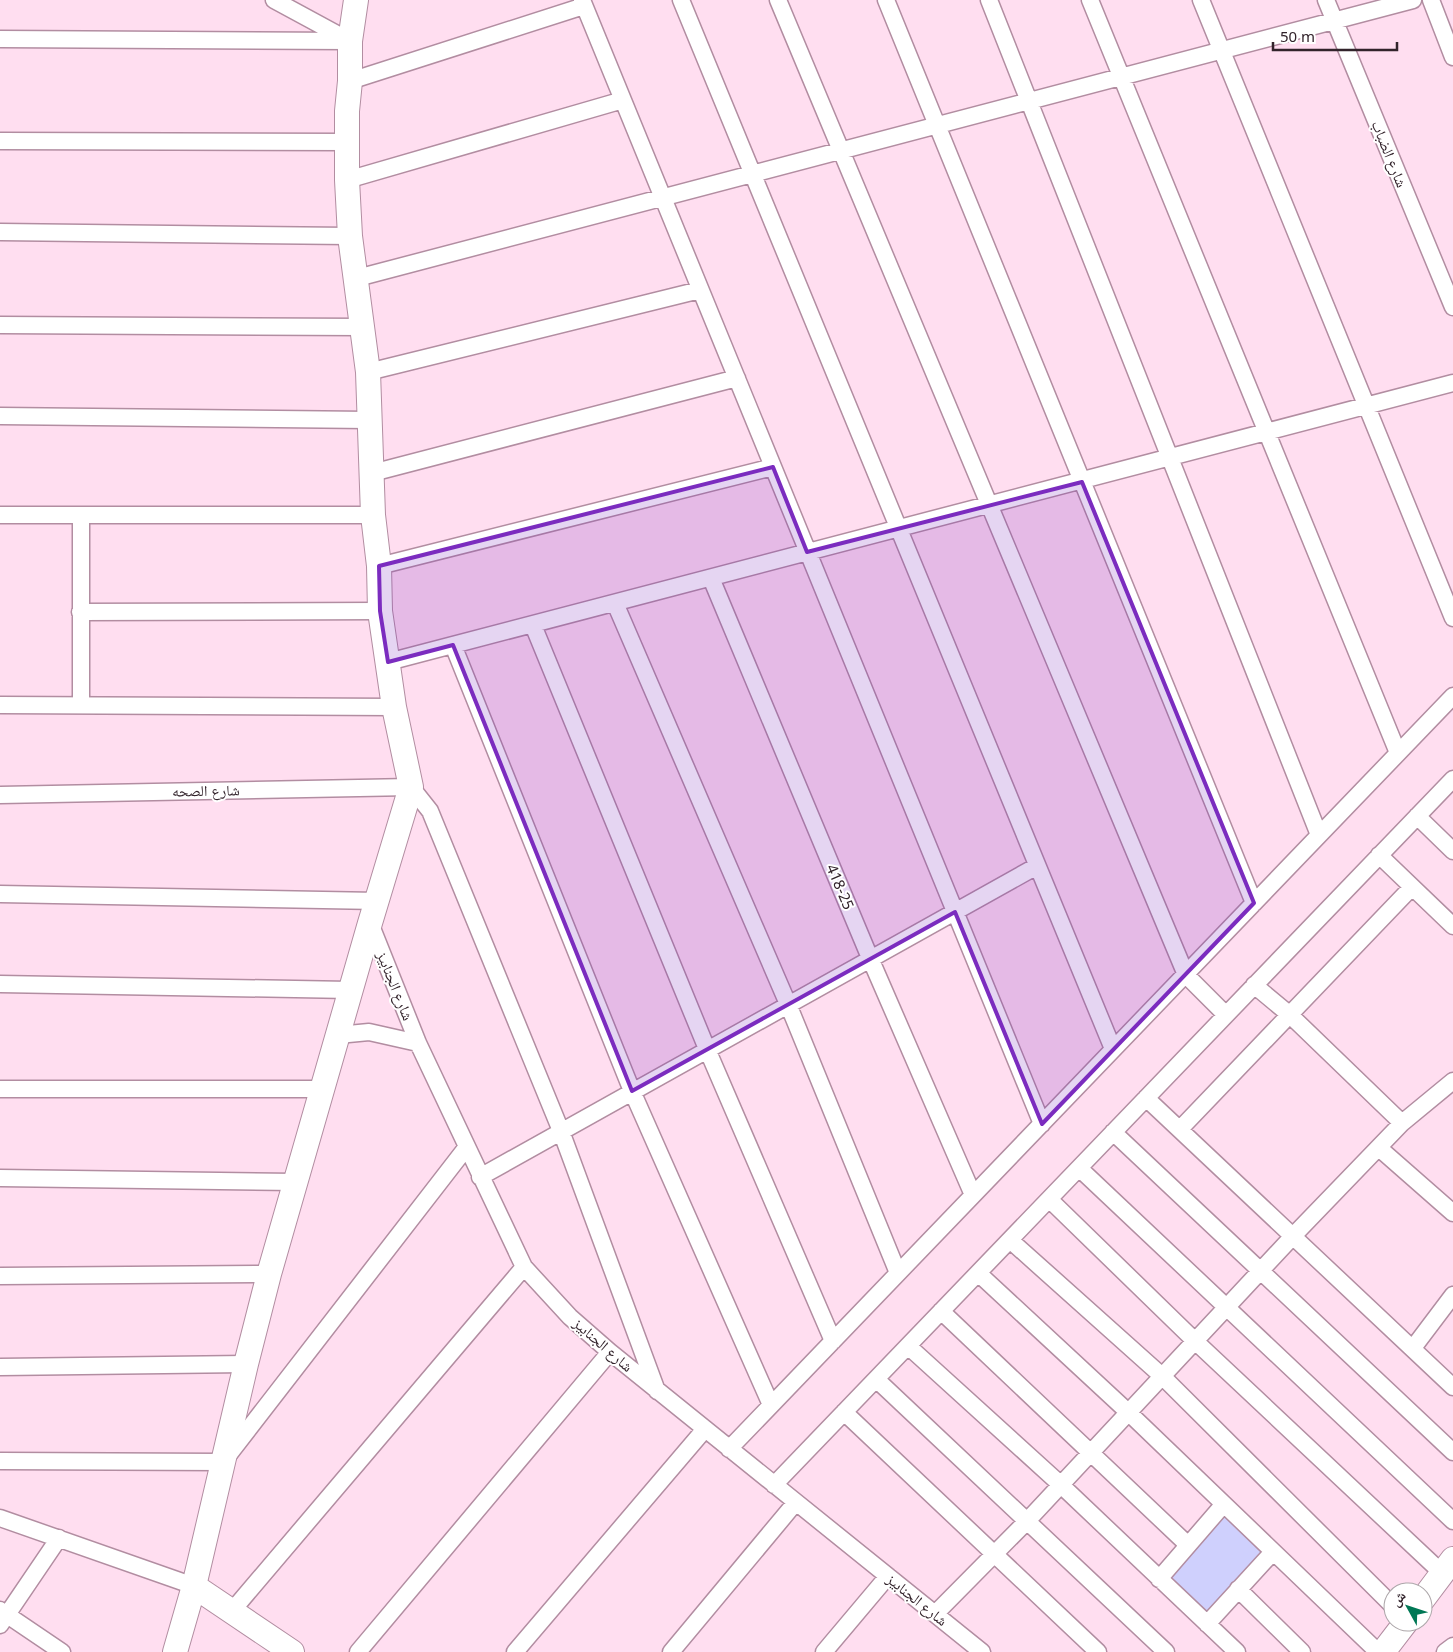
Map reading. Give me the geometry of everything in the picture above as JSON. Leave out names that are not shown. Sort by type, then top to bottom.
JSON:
[{"type":"street","points":[[274,0],[350,42]]},
{"type":"street","points":[[356,0],[350,42],[347,180],[350,236],[368,372],[373,516],[379,566],[380,611],[394,707],[411,787],[430,811],[561,1131],[657,1391]]},
{"type":"street","points":[[681,0],[1113,1049]]},
{"type":"street","points":[[778,0],[1186,975],[1226,1015]]},
{"type":"street","points":[[886,0],[1254,903]]},
{"type":"street","points":[[989,0],[1319,835]]},
{"type":"street","points":[[1090,0],[1398,754]]},
{"type":"street","points":[[1201,0],[1453,618]]},
{"type":"street","name":"شارع الضباب","points":[[1326,0],[1453,307]]},
{"type":"street","points":[[357,278],[842,152],[1413,0]]},
{"type":"street","points":[[1431,0],[1453,57]]},
{"type":"street","points":[[350,81],[583,3],[1042,1124]]},
{"type":"street","points":[[0,39],[350,42]]},
{"type":"street","points":[[347,180],[623,100]]},
{"type":"street","points":[[0,140],[348,142]]},
{"type":"street","points":[[0,232],[350,236]]},
{"type":"street","points":[[368,372],[700,290]]},
{"type":"street","points":[[0,325],[363,327]]},
{"type":"street","points":[[372,472],[736,378]]},
{"type":"street","points":[[388,662],[898,528],[1082,482],[1366,405],[1453,384]]},
{"type":"street","points":[[0,416],[369,420]]},
{"type":"street","points":[[379,566],[773,467]]},
{"type":"street","points":[[0,515],[373,516]]},
{"type":"street","points":[[81,515],[81,705]]},
{"type":"street","name":"418-25","points":[[711,578],[870,958],[973,1195]]},
{"type":"street","points":[[615,603],[788,1004],[898,1273]]},
{"type":"street","points":[[80,612],[380,611]]},
{"type":"street","points":[[533,624],[707,1049],[833,1341]]},
{"type":"street","points":[[454,645],[632,1091],[771,1405]]},
{"type":"street","points":[[729,1449],[1453,696]]},
{"type":"street","points":[[0,706],[394,707]]},
{"type":"street","points":[[774,1485],[1453,779]]},
{"type":"street","points":[[175,1652],[194,1586],[269,1274],[350,990],[411,787]]},
{"type":"street","name":"شارع الصحه","points":[[0,795],[411,787]]},
{"type":"street","points":[[1417,816],[1453,851]]},
{"type":"street","points":[[1379,856],[1453,926]]},
{"type":"street","points":[[480,1177],[1037,866]]},
{"type":"street","points":[[1181,1128],[1412,887]]},
{"type":"street","points":[[0,894],[374,912]]},
{"type":"street","name":"شارع الجنابيز","points":[[374,912],[418,1043],[466,1148],[524,1267],[570,1317],[610,1352],[982,1652]]},
{"type":"street","points":[[0,984],[350,990]]},
{"type":"street","points":[[1254,985],[1290,1015],[1402,1123]]},
{"type":"street","points":[[338,1035],[369,1032],[418,1043]]},
{"type":"street","points":[[935,1614],[1028,1520],[1293,1236],[1402,1123],[1453,1081]]},
{"type":"street","points":[[0,1089],[323,1089]]},
{"type":"street","points":[[1146,1098],[1181,1128],[1453,1386]]},
{"type":"street","points":[[1113,1132],[1453,1452]]},
{"type":"street","points":[[223,1462],[466,1148]]},
{"type":"street","points":[[1379,1148],[1453,1213]]},
{"type":"street","points":[[1079,1168],[1453,1521]]},
{"type":"street","points":[[0,1178],[296,1182]]},
{"type":"street","points":[[1049,1199],[1195,1341],[1448,1566],[1433,1586]]},
{"type":"street","points":[[1010,1240],[1162,1376],[1383,1596]]},
{"type":"street","points":[[232,1611],[524,1267]]},
{"type":"street","points":[[0,1276],[269,1274]]},
{"type":"street","points":[[978,1274],[1128,1412],[1378,1652]]},
{"type":"street","points":[[1413,1348],[1453,1295]]},
{"type":"street","points":[[942,1311],[1188,1545]]},
{"type":"street","points":[[908,1346],[1060,1484],[1237,1652]]},
{"type":"street","points":[[358,1652],[610,1352]]},
{"type":"street","points":[[0,1367],[246,1364]]},
{"type":"street","points":[[876,1379],[1028,1520],[1166,1652]]},
{"type":"street","points":[[844,1412],[1098,1652]]},
{"type":"street","points":[[514,1652],[705,1429]]},
{"type":"street","points":[[0,1460],[223,1462]]},
{"type":"street","points":[[671,1652],[796,1502]]},
{"type":"street","points":[[1159,1578],[1223,1505]]},
{"type":"street","points":[[0,1518],[194,1586],[292,1652]]},
{"type":"street","points":[[59,1538],[2,1616],[62,1652]]},
{"type":"street","points":[[1207,1624],[1272,1552]]},
{"type":"street","points":[[824,1652],[888,1576]]},
{"type":"street","points":[[1238,1589],[1302,1652]]},
{"type":"street","points":[[1383,1652],[1398,1632]]},
{"type":"street","points":[[1445,1652],[1453,1646]]},
{"type":"highlighted area","points":[[773,467],[807,552],[1082,482],[1254,903],[1042,1124],[955,912],[632,1091],[453,645],[388,662],[380,611],[379,566]]},
{"type":"shaded area","points":[[1224,1510],[1268,1552],[1206,1618],[1164,1578]]}]
